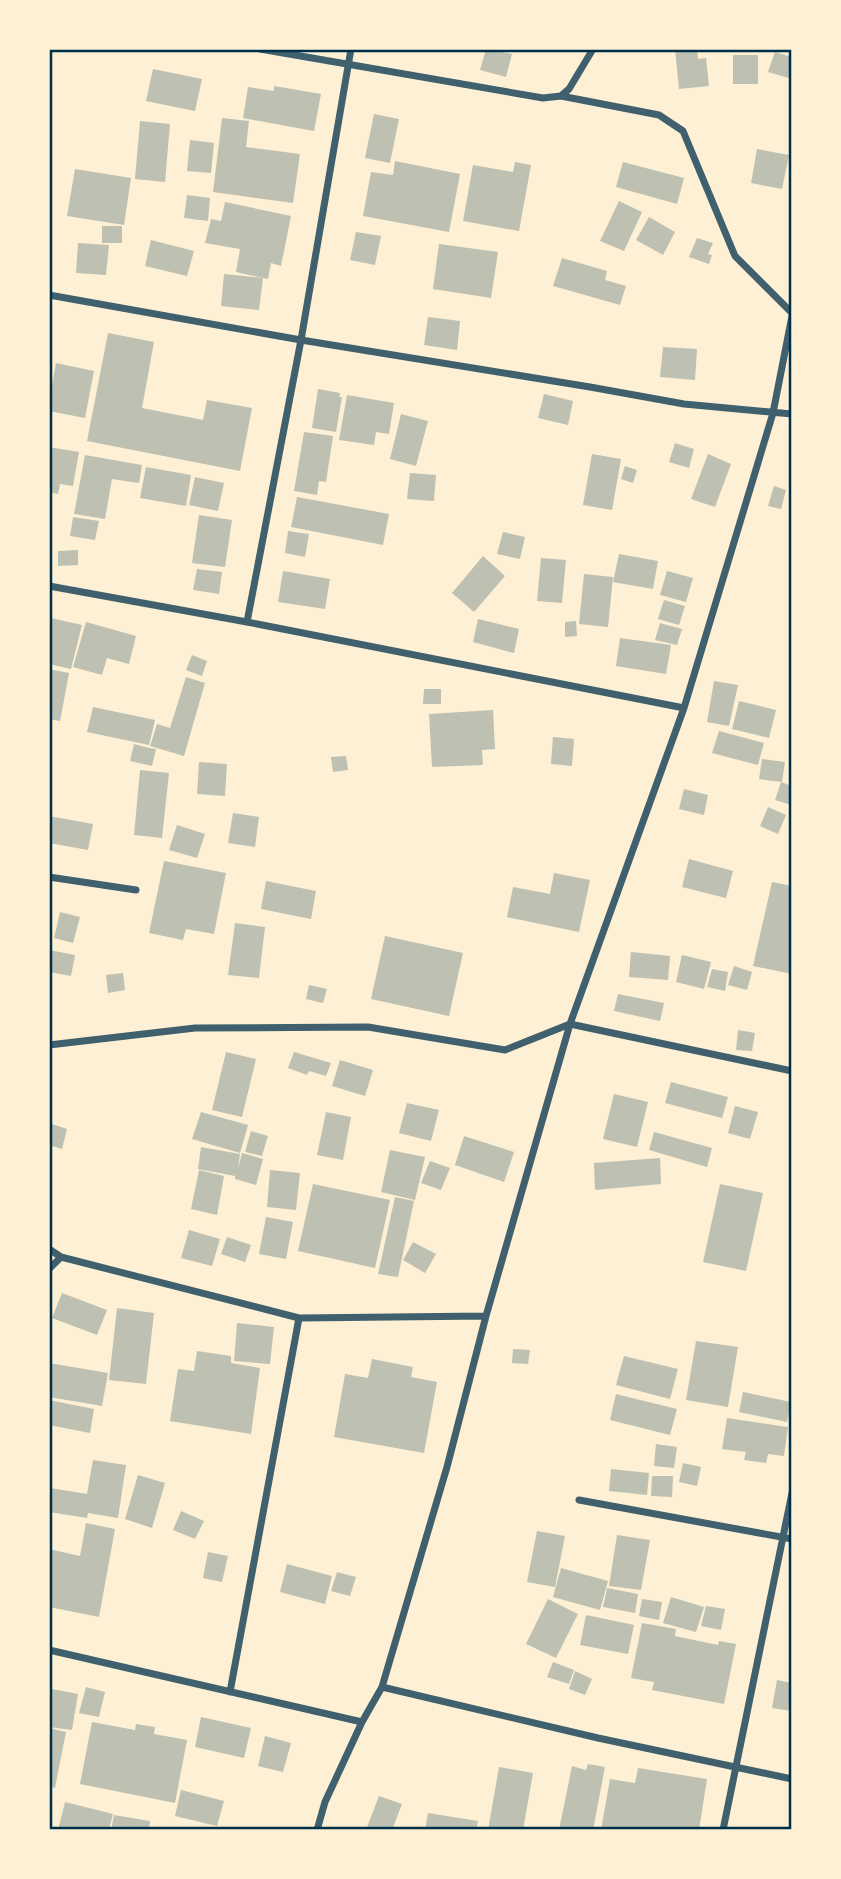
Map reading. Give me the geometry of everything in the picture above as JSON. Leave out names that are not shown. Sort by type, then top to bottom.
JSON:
[{"type":"street","points":[[260,49],[543,98],[561,96],[659,116],[683,131],[735,256],[792,314],[773,413],[684,708],[570,1024],[486,1316],[447,1466],[382,1687],[362,1722],[325,1802],[317,1830]]},
{"type":"street","points":[[247,622],[301,340],[351,49]]},
{"type":"street","points":[[561,96],[569,89],[593,49]]},
{"type":"street","points":[[49,295],[684,404],[792,414]]},
{"type":"street","points":[[49,586],[684,708]]},
{"type":"street","points":[[49,877],[136,890]]},
{"type":"street","points":[[49,1045],[195,1028],[368,1027],[505,1050],[570,1024],[792,1071]]},
{"type":"street","points":[[49,1249],[61,1257],[299,1318],[486,1316]]},
{"type":"street","points":[[49,1269],[61,1257]]},
{"type":"street","points":[[230,1692],[299,1318]]},
{"type":"street","points":[[723,1830],[792,1493]]},
{"type":"street","points":[[579,1500],[792,1539]]},
{"type":"street","points":[[49,1650],[362,1722]]},
{"type":"street","points":[[382,1687],[598,1738],[792,1779]]},
{"type":"building","points":[[486,49],[512,54],[506,77],[480,70]]},
{"type":"building","points":[[675,49],[697,49],[698,59],[706,58],[709,86],[679,89]]},
{"type":"building","points":[[775,52],[792,57],[792,79],[768,72]]},
{"type":"building","points":[[733,55],[758,55],[758,84],[733,84]]},
{"type":"building","points":[[153,69],[202,79],[195,111],[146,101]]},
{"type":"building","points":[[274,86],[321,94],[314,131],[243,118],[248,87],[274,91]]},
{"type":"building","points":[[374,114],[399,119],[390,163],[365,158]]},
{"type":"building","points":[[222,118],[249,121],[246,147],[300,154],[293,203],[213,192]]},
{"type":"building","points":[[140,121],[170,124],[165,182],[135,179]]},
{"type":"building","points":[[190,140],[214,143],[211,173],[187,171]]},
{"type":"building","points":[[757,149],[789,155],[782,189],[751,183]]},
{"type":"building","points":[[395,161],[460,174],[449,232],[363,216],[371,172],[393,175]]},
{"type":"building","points":[[515,162],[531,165],[519,231],[463,221],[473,165],[513,172]]},
{"type":"building","points":[[623,162],[684,178],[677,204],[616,187]]},
{"type":"building","points":[[75,169],[131,178],[124,225],[67,216]]},
{"type":"building","points":[[187,195],[210,198],[208,221],[184,218]]},
{"type":"building","points":[[619,201],[642,212],[624,251],[600,241]]},
{"type":"building","points":[[225,202],[291,216],[281,266],[271,263],[268,279],[236,272],[240,249],[205,243],[211,219],[221,221]]},
{"type":"building","points":[[649,217],[675,232],[663,255],[636,240]]},
{"type":"building","points":[[102,226],[122,226],[122,243],[102,243]]},
{"type":"building","points":[[356,232],[381,236],[375,265],[350,260]]},
{"type":"building","points":[[697,238],[713,243],[708,254],[712,255],[709,264],[689,257]]},
{"type":"building","points":[[151,240],[194,251],[187,276],[145,266]]},
{"type":"building","points":[[78,243],[109,245],[106,275],[76,273]]},
{"type":"building","points":[[439,244],[498,252],[491,298],[433,289]]},
{"type":"building","points":[[562,258],[607,271],[605,280],[626,286],[620,305],[553,286]]},
{"type":"building","points":[[224,274],[263,278],[259,310],[221,306]]},
{"type":"building","points":[[428,317],[460,321],[457,350],[424,345]]},
{"type":"building","points":[[108,333],[154,342],[142,408],[203,420],[207,400],[252,408],[240,471],[87,441]]},
{"type":"building","points":[[663,347],[697,349],[695,380],[660,377]]},
{"type":"building","points":[[56,363],[94,371],[85,418],[49,411]]},
{"type":"building","points":[[318,389],[340,393],[339,397],[342,397],[336,432],[312,428]]},
{"type":"building","points":[[544,394],[573,401],[568,425],[538,418]]},
{"type":"building","points":[[347,395],[394,403],[389,434],[376,432],[374,445],[339,440]]},
{"type":"building","points":[[401,414],[428,421],[416,466],[390,459]]},
{"type":"building","points":[[304,432],[333,436],[326,482],[319,481],[317,495],[294,491]]},
{"type":"building","points":[[675,443],[694,449],[689,468],[669,462]]},
{"type":"building","points":[[49,447],[79,452],[73,486],[60,484],[58,494],[49,492]]},
{"type":"building","points":[[592,454],[621,459],[612,510],[583,505]]},
{"type":"building","points":[[708,454],[731,464],[715,507],[691,499]]},
{"type":"building","points":[[85,455],[142,465],[139,483],[112,479],[105,519],[74,514]]},
{"type":"building","points":[[625,466],[637,470],[633,483],[621,479]]},
{"type":"building","points":[[146,467],[191,475],[186,506],[140,498]]},
{"type":"building","points":[[410,473],[436,475],[434,501],[407,499]]},
{"type":"building","points":[[195,477],[224,483],[218,511],[189,505]]},
{"type":"building","points":[[774,486],[786,490],[781,509],[768,506]]},
{"type":"building","points":[[297,497],[389,514],[383,545],[291,527]]},
{"type":"building","points":[[199,515],[232,520],[225,567],[192,563]]},
{"type":"building","points":[[73,517],[99,521],[95,540],[70,536]]},
{"type":"building","points":[[288,531],[309,534],[305,557],[285,553]]},
{"type":"building","points":[[503,532],[525,537],[520,559],[497,554]]},
{"type":"building","points":[[78,550],[78,565],[58,566],[58,551]]},
{"type":"building","points":[[619,554],[658,561],[653,589],[613,582]]},
{"type":"building","points":[[483,556],[505,576],[474,612],[452,593]]},
{"type":"building","points":[[541,558],[566,560],[562,603],[537,601]]},
{"type":"building","points":[[197,569],[222,572],[219,594],[193,590]]},
{"type":"building","points":[[283,571],[330,579],[325,609],[278,602]]},
{"type":"building","points":[[667,571],[693,578],[686,602],[660,595]]},
{"type":"building","points":[[584,574],[613,577],[608,627],[579,624]]},
{"type":"building","points":[[664,600],[685,606],[679,625],[658,619]]},
{"type":"building","points":[[51,618],[82,625],[71,669],[49,664]]},
{"type":"building","points":[[478,619],[519,629],[514,653],[473,642]]},
{"type":"building","points":[[576,621],[577,636],[565,637],[565,622]]},
{"type":"building","points":[[86,622],[136,636],[129,664],[107,658],[102,675],[73,667]]},
{"type":"building","points":[[660,623],[682,629],[677,645],[655,640]]},
{"type":"building","points":[[620,638],[671,645],[666,674],[616,666]]},
{"type":"building","points":[[192,655],[207,661],[202,676],[186,670]]},
{"type":"building","points":[[49,669],[69,673],[60,721],[49,719]]},
{"type":"building","points":[[186,677],[205,683],[184,756],[150,746],[157,724],[170,728]]},
{"type":"building","points":[[714,681],[738,685],[729,726],[707,722]]},
{"type":"building","points":[[424,689],[441,689],[441,704],[423,704]]},
{"type":"building","points":[[739,701],[776,710],[769,738],[732,729]]},
{"type":"building","points":[[93,707],[155,720],[149,745],[87,732]]},
{"type":"building","points":[[493,710],[495,749],[482,750],[483,765],[432,767],[429,714]]},
{"type":"building","points":[[719,731],[764,743],[758,765],[712,753]]},
{"type":"building","points":[[553,737],[574,739],[572,766],[551,764]]},
{"type":"building","points":[[134,744],[156,749],[152,766],[130,761]]},
{"type":"building","points":[[346,756],[348,770],[333,772],[331,757]]},
{"type":"building","points":[[762,759],[785,762],[782,782],[759,779]]},
{"type":"building","points":[[199,762],[227,764],[225,796],[197,794]]},
{"type":"building","points":[[140,770],[169,773],[162,838],[134,835]]},
{"type":"building","points":[[781,782],[792,786],[791,805],[775,800]]},
{"type":"building","points":[[684,789],[708,795],[704,815],[679,809]]},
{"type":"building","points":[[768,807],[786,815],[778,834],[760,826]]},
{"type":"building","points":[[233,813],[259,817],[255,847],[228,843]]},
{"type":"building","points":[[49,816],[93,824],[88,850],[49,843]]},
{"type":"building","points":[[177,825],[205,834],[197,858],[169,850]]},
{"type":"building","points":[[689,859],[733,871],[726,898],[682,887]]},
{"type":"building","points":[[164,861],[226,873],[214,934],[186,929],[183,940],[149,933]]},
{"type":"building","points":[[554,873],[590,880],[579,932],[507,917],[513,887],[550,894]]},
{"type":"building","points":[[266,881],[316,891],[311,919],[261,909]]},
{"type":"building","points":[[772,882],[792,886],[792,974],[753,966]]},
{"type":"building","points":[[60,912],[80,917],[73,943],[54,938]]},
{"type":"building","points":[[235,923],[265,927],[259,978],[228,975]]},
{"type":"building","points":[[385,936],[463,953],[449,1016],[371,999]]},
{"type":"building","points":[[49,950],[75,955],[71,976],[49,972]]},
{"type":"building","points":[[631,952],[670,956],[668,980],[629,977]]},
{"type":"building","points":[[682,955],[711,962],[704,989],[676,982]]},
{"type":"building","points":[[734,966],[752,972],[747,990],[728,985]]},
{"type":"building","points":[[712,969],[728,972],[725,991],[707,987]]},
{"type":"building","points":[[123,973],[125,990],[108,993],[106,975]]},
{"type":"building","points":[[309,985],[327,989],[323,1003],[306,999]]},
{"type":"building","points":[[618,994],[664,1003],[660,1021],[614,1011]]},
{"type":"building","points":[[738,1030],[755,1033],[752,1051],[736,1050]]},
{"type":"building","points":[[226,1052],[256,1059],[242,1117],[212,1110]]},
{"type":"building","points":[[294,1052],[331,1063],[326,1076],[309,1071],[307,1075],[288,1068]]},
{"type":"building","points":[[340,1060],[373,1070],[365,1096],[332,1086]]},
{"type":"building","points":[[671,1082],[728,1097],[722,1118],[665,1103]]},
{"type":"building","points":[[614,1094],[648,1102],[637,1147],[603,1139]]},
{"type":"building","points":[[407,1103],[439,1110],[431,1141],[399,1133]]},
{"type":"building","points":[[735,1106],[758,1112],[750,1139],[728,1133]]},
{"type":"building","points":[[201,1112],[248,1125],[240,1153],[192,1139]]},
{"type":"building","points":[[326,1112],[351,1117],[343,1160],[317,1155]]},
{"type":"building","points":[[49,1123],[67,1129],[62,1149],[49,1145]]},
{"type":"building","points":[[251,1131],[268,1136],[262,1156],[245,1152]]},
{"type":"building","points":[[654,1132],[712,1148],[707,1167],[649,1150]]},
{"type":"building","points":[[464,1136],[514,1152],[504,1182],[455,1165]]},
{"type":"building","points":[[201,1147],[240,1154],[238,1168],[242,1153],[263,1159],[256,1185],[235,1179],[235,1176],[198,1169]]},
{"type":"building","points":[[390,1150],[425,1157],[415,1200],[381,1192]]},
{"type":"building","points":[[660,1158],[661,1184],[595,1190],[594,1163]]},
{"type":"building","points":[[430,1161],[450,1168],[441,1190],[421,1183]]},
{"type":"building","points":[[199,1170],[224,1176],[217,1215],[191,1209]]},
{"type":"building","points":[[270,1170],[300,1173],[296,1210],[267,1207]]},
{"type":"building","points":[[313,1184],[390,1200],[375,1268],[298,1251]]},
{"type":"building","points":[[720,1184],[763,1193],[746,1271],[703,1262]]},
{"type":"building","points":[[395,1197],[414,1201],[398,1277],[378,1274]]},
{"type":"building","points":[[266,1217],[293,1222],[286,1259],[259,1254]]},
{"type":"building","points":[[189,1230],[220,1239],[212,1266],[181,1258]]},
{"type":"building","points":[[227,1237],[251,1245],[245,1262],[221,1254]]},
{"type":"building","points":[[413,1242],[436,1254],[425,1273],[403,1260]]},
{"type":"building","points":[[62,1293],[107,1310],[97,1335],[52,1318]]},
{"type":"building","points":[[117,1308],[154,1313],[146,1384],[109,1380]]},
{"type":"building","points":[[237,1323],[274,1327],[270,1364],[234,1361]]},
{"type":"building","points":[[696,1341],[738,1347],[728,1407],[686,1400]]},
{"type":"building","points":[[513,1349],[530,1350],[528,1364],[512,1363]]},
{"type":"building","points":[[197,1351],[231,1356],[231,1363],[260,1368],[251,1434],[170,1421],[178,1369],[194,1371]]},
{"type":"building","points":[[624,1356],[678,1369],[670,1399],[616,1385]]},
{"type":"building","points":[[372,1359],[413,1367],[411,1377],[437,1382],[424,1453],[334,1437],[345,1374],[368,1378]]},
{"type":"building","points":[[49,1363],[108,1373],[102,1406],[49,1397]]},
{"type":"building","points":[[743,1392],[791,1402],[787,1422],[739,1412]]},
{"type":"building","points":[[616,1394],[677,1409],[670,1435],[610,1420]]},
{"type":"building","points":[[49,1400],[94,1409],[90,1433],[49,1425]]},
{"type":"building","points":[[727,1418],[788,1427],[784,1456],[768,1454],[766,1463],[744,1460],[746,1452],[722,1449]]},
{"type":"building","points":[[656,1444],[677,1447],[674,1468],[654,1466]]},
{"type":"building","points":[[93,1460],[126,1465],[118,1518],[88,1513],[87,1518],[49,1512],[50,1488],[87,1494]]},
{"type":"building","points":[[683,1463],[701,1467],[697,1486],[679,1482]]},
{"type":"building","points":[[611,1469],[649,1473],[647,1495],[609,1491]]},
{"type":"building","points":[[138,1475],[165,1483],[152,1528],[125,1519]]},
{"type":"building","points":[[652,1476],[673,1476],[672,1497],[651,1496]]},
{"type":"building","points":[[181,1511],[204,1521],[195,1539],[173,1530]]},
{"type":"building","points":[[86,1523],[115,1529],[99,1617],[49,1607],[49,1549],[80,1556]]},
{"type":"building","points":[[537,1531],[565,1536],[555,1587],[527,1582]]},
{"type":"building","points":[[617,1535],[650,1540],[641,1590],[609,1586]]},
{"type":"building","points":[[208,1552],[228,1556],[222,1582],[203,1578]]},
{"type":"building","points":[[287,1564],[332,1576],[325,1604],[280,1592]]},
{"type":"building","points":[[561,1568],[608,1581],[600,1610],[553,1597]]},
{"type":"building","points":[[337,1572],[356,1577],[350,1596],[331,1591]]},
{"type":"building","points":[[607,1588],[638,1594],[635,1613],[603,1607]]},
{"type":"building","points":[[671,1597],[704,1607],[696,1632],[663,1623]]},
{"type":"building","points":[[548,1599],[578,1614],[556,1658],[526,1644]]},
{"type":"building","points":[[642,1599],[662,1602],[659,1620],[639,1616]]},
{"type":"building","points":[[706,1606],[725,1609],[721,1630],[701,1626]]},
{"type":"building","points":[[586,1615],[634,1625],[628,1654],[580,1645]]},
{"type":"building","points":[[642,1623],[676,1629],[675,1636],[718,1645],[719,1641],[736,1644],[724,1704],[652,1690],[654,1682],[631,1678]]},
{"type":"building","points":[[553,1662],[574,1670],[569,1684],[547,1677]]},
{"type":"building","points":[[575,1671],[592,1679],[585,1695],[569,1689]]},
{"type":"building","points":[[777,1680],[792,1683],[791,1711],[772,1708]]},
{"type":"building","points":[[86,1687],[105,1692],[99,1717],[79,1713]]},
{"type":"building","points":[[52,1689],[78,1694],[72,1730],[49,1727]]},
{"type":"building","points":[[201,1717],[251,1728],[244,1758],[195,1747]]},
{"type":"building","points":[[92,1722],[135,1730],[136,1724],[155,1727],[154,1734],[187,1740],[175,1803],[80,1784]]},
{"type":"building","points":[[49,1728],[66,1732],[55,1788],[49,1786]]},
{"type":"building","points":[[265,1736],[291,1743],[283,1772],[258,1766]]},
{"type":"building","points":[[588,1764],[605,1767],[593,1830],[559,1830],[572,1766],[586,1770]]},
{"type":"building","points":[[499,1767],[533,1773],[523,1830],[488,1830]]},
{"type":"building","points":[[638,1768],[707,1779],[699,1830],[601,1830],[610,1779],[635,1783]]},
{"type":"building","points":[[181,1790],[224,1801],[217,1826],[175,1816]]},
{"type":"building","points":[[379,1796],[402,1804],[392,1830],[366,1830]]},
{"type":"building","points":[[65,1802],[113,1814],[109,1830],[58,1830]]},
{"type":"building","points":[[428,1813],[478,1821],[476,1830],[425,1830]]},
{"type":"building","points":[[114,1815],[150,1821],[149,1830],[111,1830]]}]
